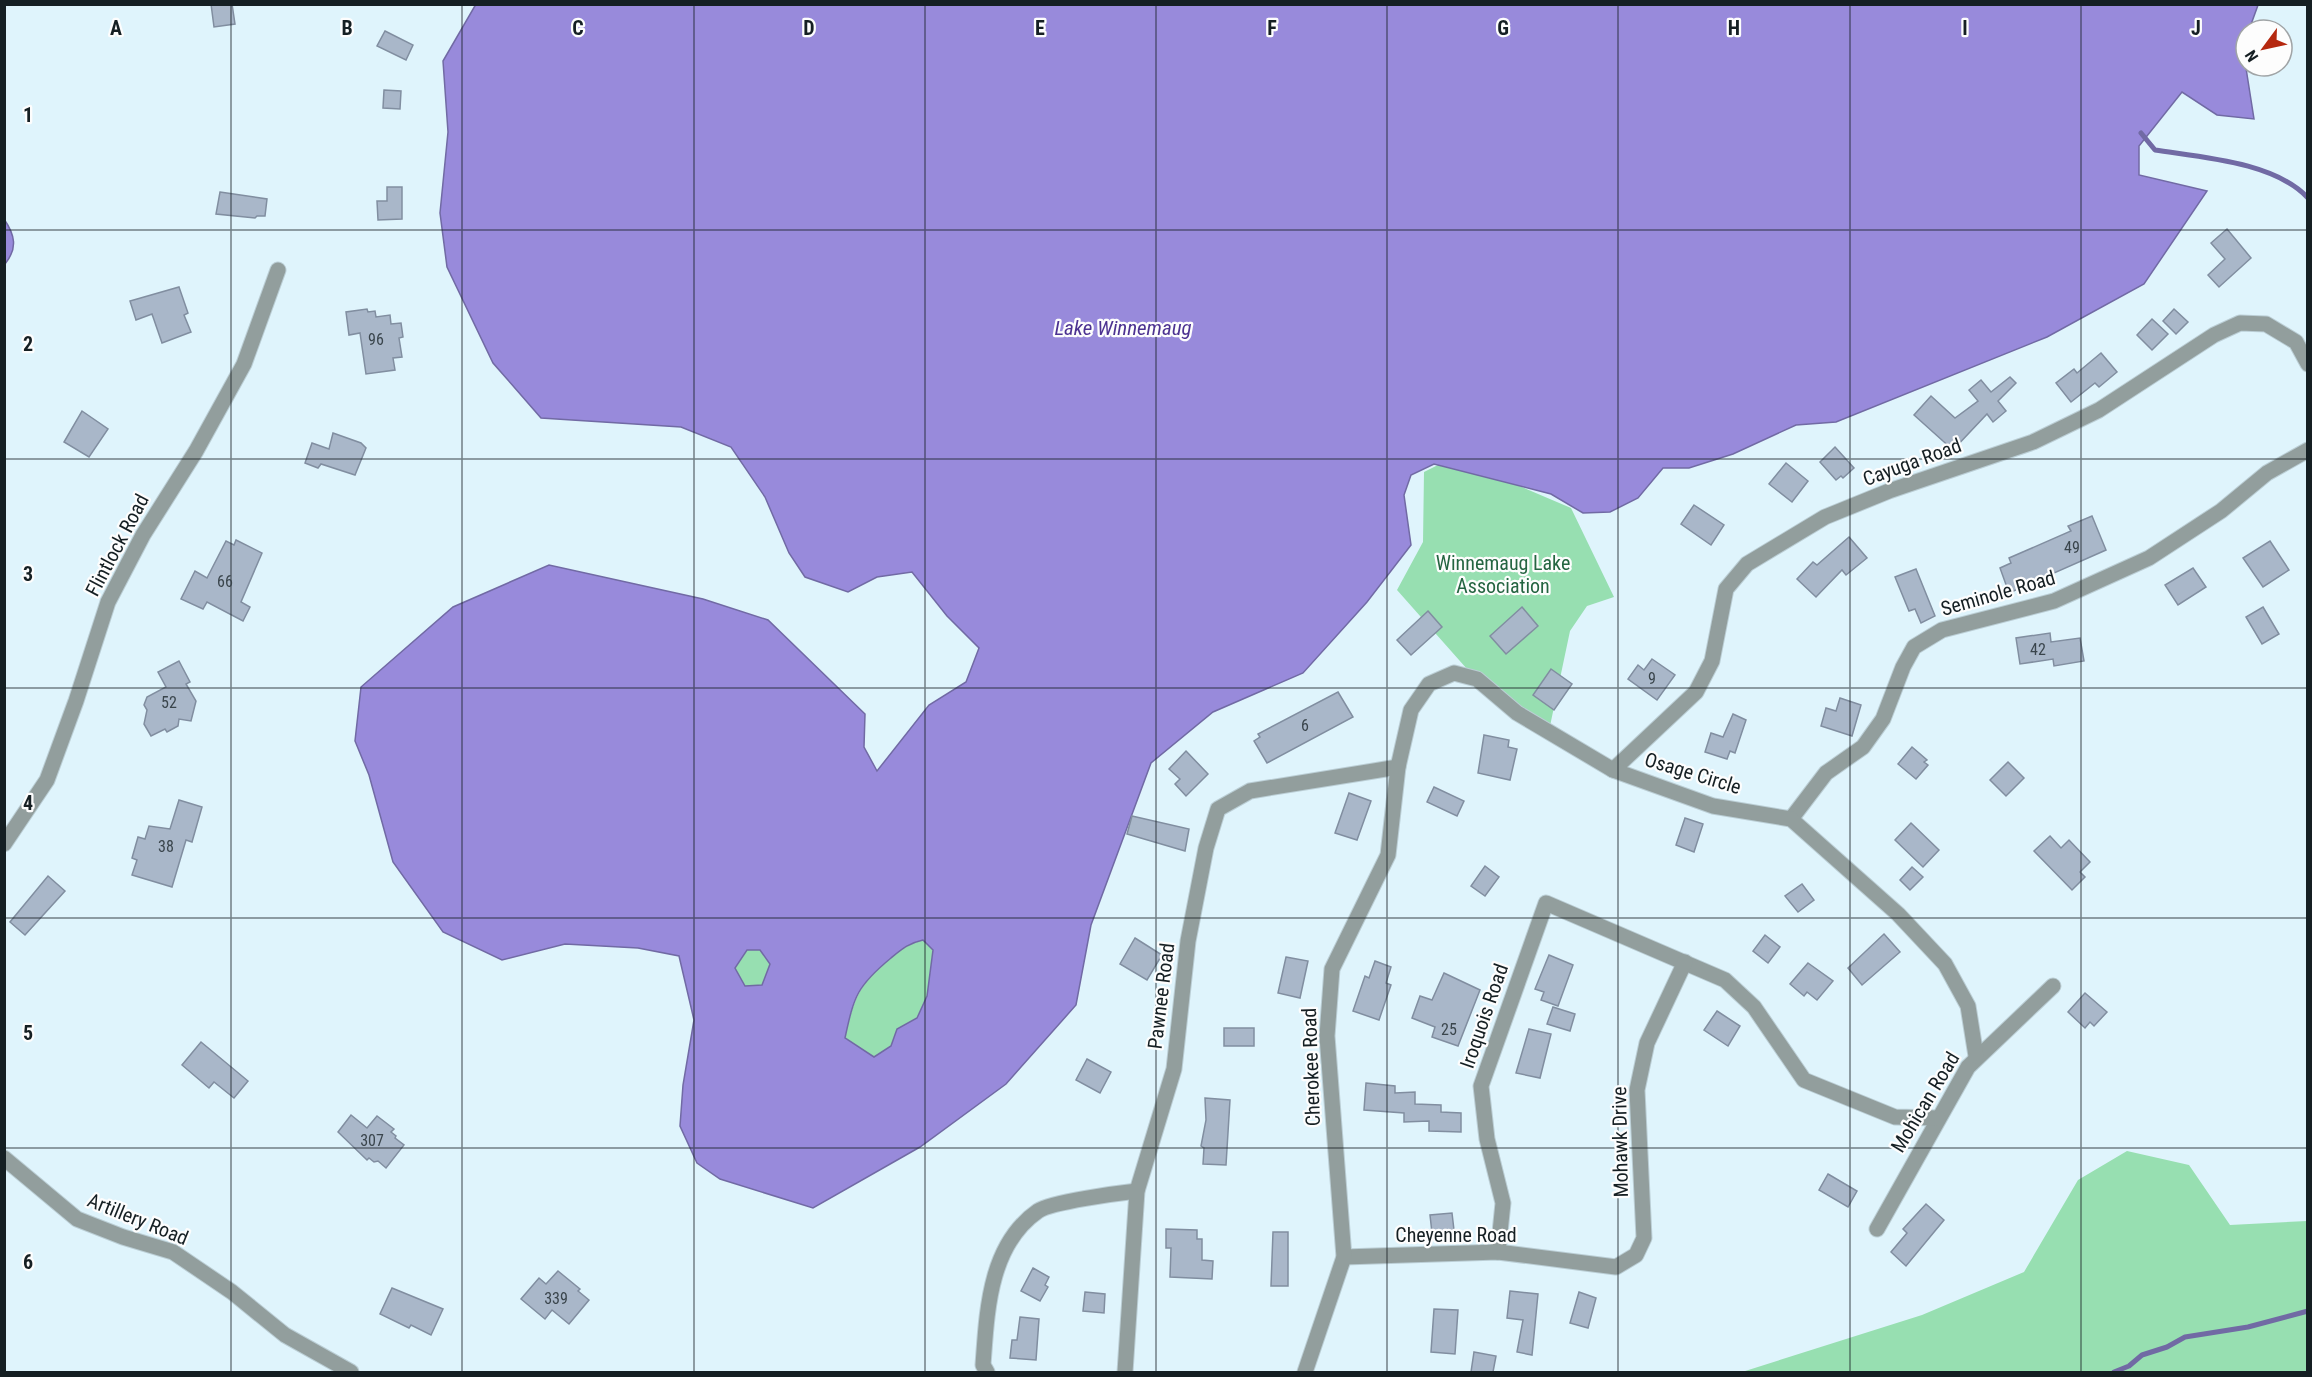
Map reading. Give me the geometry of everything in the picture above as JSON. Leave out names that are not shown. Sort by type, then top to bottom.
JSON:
[{"type":"street","name":"Flintlock Road","points":[[4,844],[47,780],[76,701],[108,602],[143,535],[196,451],[244,364],[263,317],[278,270]]},
{"type":"street","name":"Cayuga Road","points":[[1613,770],[1696,692],[1712,661],[1726,589],[1747,564],[1825,517],[1889,491],[2033,442],[2099,410],[2214,334],[2240,323],[2266,324],[2296,342],[2307,364]]},
{"type":"street","name":"Seminole Road","points":[[1791,819],[1826,773],[1863,747],[1883,719],[1903,667],[1914,647],[1942,630],[2054,601],[2149,558],[2221,511],[2266,473],[2307,450]]},
{"type":"street","name":"Osage Circle","points":[[1398,767],[1411,710],[1429,684],[1454,673],[1478,679],[1517,713],[1613,770],[1713,806],[1791,819]]},
{"type":"street","name":"Pawnee Road","points":[[1125,1372],[1137,1191],[1174,1069],[1188,941],[1206,848],[1218,809],[1250,791],[1398,767]]},
{"type":"street","name":"Cherokee Road","points":[[1305,1372],[1344,1257],[1327,1036],[1332,969],[1389,855],[1398,767]]},
{"type":"street","points":[[1791,819],[1898,914],[1945,964],[1968,1006],[1976,1056]]},
{"type":"street","name":"Iroquois Road","points":[[1498,1252],[1503,1203],[1487,1139],[1481,1086],[1546,903],[1685,962]]},
{"type":"street","points":[[1685,962],[1725,980],[1755,1006],[1804,1080],[1895,1117],[1938,1118]]},
{"type":"street","name":"Mohawk Drive","points":[[1636,1255],[1644,1238],[1636,1090],[1647,1043],[1685,962]]},
{"type":"street","name":"Mohican Road","points":[[1877,1229],[1938,1118],[1976,1056],[2053,986]]},
{"type":"street","name":"Artillery Road","points":[[4,1158],[77,1219],[123,1237],[173,1251],[232,1292],[285,1335],[351,1372]]},
{"type":"street","points":[[987,1372],[983,1365],[987,1301],[1007,1242],[1039,1210],[1108,1194],[1137,1191]]},
{"type":"street","name":"Cheyenne Road","points":[[1344,1257],[1498,1252],[1616,1267],[1636,1255]]},
{"type":"green space","name":"Winnemaug Lake Association","points":[[1446,461],[1510,482],[1571,508],[1614,597],[1587,606],[1570,631],[1550,726],[1506,713],[1397,590],[1423,542],[1424,472]]},
{"type":"green space","points":[[923,940],[933,949],[927,996],[917,1018],[897,1029],[891,1046],[874,1057],[845,1038],[854,1004],[869,978],[891,957],[904,948]]},
{"type":"green space","points":[[747,950],[760,950],[770,964],[762,985],[745,986],[735,968]]},
{"type":"green space","points":[[2127,1151],[2189,1165],[2230,1225],[2307,1221],[2307,1372],[1742,1372],[1922,1315],[2024,1272],[2078,1180]]},
{"type":"water","name":"Lake Winnemaug","points":[[476,4],[2258,4],[2253,18],[2234,18],[2234,78],[2248,78],[2254,119],[2217,115],[2182,92],[2139,146],[2139,175],[2207,191],[2144,284],[2047,337],[1836,422],[1796,425],[1733,454],[1689,468],[1663,468],[1638,498],[1610,512],[1583,513],[1551,494],[1434,464],[1411,475],[1404,495],[1411,545],[1367,602],[1303,673],[1213,712],[1151,763],[1091,925],[1076,1005],[1006,1084],[920,1147],[813,1208],[720,1179],[697,1163],[680,1126],[683,1085],[694,1020],[679,956],[638,948],[565,944],[502,960],[443,932],[393,862],[369,775],[355,741],[361,687],[453,607],[549,565],[703,599],[768,620],[865,714],[864,747],[877,771],[929,705],[966,682],[979,648],[947,616],[912,572],[877,577],[848,592],[805,577],[789,553],[765,497],[731,447],[681,427],[541,418],[493,363],[447,267],[440,213],[448,132],[443,61]],"holes":[[[923,940],[933,950],[927,996],[917,1018],[897,1029],[891,1046],[874,1057],[845,1038],[855,1002],[871,976],[895,955],[914,943]],[[747,950],[760,950],[770,964],[762,985],[745,986],[735,968]]]},
{"type":"water","points":[[4,219],[13,236],[12,252],[5,264]]},
{"type":"building","points":[[211,4],[232,4],[235,24],[214,27]]},
{"type":"building","points":[[385,31],[413,45],[406,60],[377,46]]},
{"type":"building","points":[[384,90],[401,91],[400,109],[383,108]]},
{"type":"building","points":[[387,187],[402,187],[402,219],[378,220],[377,201],[387,201]]},
{"type":"building","points":[[220,192],[267,199],[265,216],[255,218],[216,214]]},
{"type":"building","points":[[2227,229],[2251,258],[2219,287],[2208,275],[2225,259],[2211,243]]},
{"type":"building","points":[[179,287],[188,313],[184,315],[191,332],[162,343],[152,314],[136,320],[130,301]]},
{"type":"building","points":[[367,309],[368,312],[375,311],[376,317],[390,315],[391,324],[401,323],[403,337],[399,338],[402,357],[393,358],[395,370],[366,374],[360,333],[349,335],[346,312]]},
{"type":"building","points":[[2174,309],[2188,322],[2176,334],[2163,321]]},
{"type":"building","points":[[2152,319],[2168,334],[2152,350],[2137,335]]},
{"type":"building","points":[[2101,353],[2117,372],[2099,387],[2095,383],[2071,402],[2056,383],[2074,369],[2077,373]]},
{"type":"building","points":[[2010,377],[2016,383],[1998,401],[2006,411],[1993,422],[1987,414],[1953,450],[1914,415],[1931,396],[1955,418],[1978,401],[1969,390],[1981,380],[1991,392]]},
{"type":"building","points":[[82,411],[108,429],[89,457],[64,442]]},
{"type":"building","points":[[333,433],[361,443],[366,448],[355,475],[321,464],[318,468],[305,463],[312,443],[329,449]]},
{"type":"building","points":[[1835,447],[1854,468],[1843,478],[1841,476],[1836,480],[1820,462]]},
{"type":"building","points":[[1786,463],[1808,481],[1792,502],[1769,484]]},
{"type":"building","points":[[1694,505],[1724,525],[1711,545],[1681,524]]},
{"type":"building","points":[[2092,516],[2106,550],[2009,593],[2000,568],[2011,563],[2009,558],[2071,531],[2068,526]]},
{"type":"building","points":[[1849,537],[1867,558],[1846,575],[1842,570],[1816,597],[1797,579],[1813,562],[1817,565]]},
{"type":"building","points":[[236,540],[262,553],[241,602],[250,607],[243,621],[207,602],[203,609],[181,599],[195,571],[207,578],[226,541],[234,545]]},
{"type":"building","points":[[2270,541],[2289,570],[2263,587],[2243,558]]},
{"type":"building","points":[[2193,568],[2206,587],[2178,605],[2165,585]]},
{"type":"building","points":[[1916,569],[1935,616],[1921,623],[1915,609],[1909,611],[1895,577]]},
{"type":"building","points":[[1522,607],[1538,626],[1506,654],[1490,636]]},
{"type":"building","points":[[2263,607],[2279,634],[2262,644],[2246,617]]},
{"type":"building","points":[[1428,611],[1442,627],[1411,655],[1397,640]]},
{"type":"building","points":[[2050,633],[2051,642],[2080,638],[2084,661],[2054,666],[2053,659],[2020,664],[2016,638]]},
{"type":"building","points":[[1652,659],[1675,675],[1657,700],[1628,679],[1638,665],[1644,670]]},
{"type":"building","points":[[179,661],[190,682],[186,684],[196,701],[191,721],[179,719],[178,726],[167,732],[165,729],[151,736],[144,724],[147,710],[144,705],[147,697],[166,687],[158,672]]},
{"type":"building","points":[[1551,669],[1572,684],[1554,710],[1533,695]]},
{"type":"building","points":[[1338,692],[1353,717],[1267,763],[1254,741],[1260,737],[1258,734]]},
{"type":"building","points":[[1840,698],[1861,705],[1852,736],[1821,726],[1826,708],[1836,711]]},
{"type":"building","points":[[1733,714],[1746,720],[1735,753],[1730,751],[1727,759],[1705,752],[1711,733],[1723,737]]},
{"type":"building","points":[[1484,735],[1509,740],[1508,747],[1517,749],[1510,780],[1478,773]]},
{"type":"building","points":[[1912,747],[1927,760],[1924,762],[1928,765],[1916,779],[1898,764]]},
{"type":"building","points":[[1186,751],[1208,774],[1186,796],[1175,784],[1180,779],[1169,769]]},
{"type":"building","points":[[2008,762],[2024,778],[2006,796],[1990,780]]},
{"type":"building","points":[[1434,787],[1464,801],[1457,816],[1427,802]]},
{"type":"building","points":[[1349,793],[1371,801],[1357,840],[1335,833]]},
{"type":"building","points":[[179,800],[202,807],[192,842],[186,840],[172,887],[132,875],[137,860],[132,858],[138,837],[145,839],[149,826],[170,829]]},
{"type":"building","points":[[1132,816],[1189,829],[1185,851],[1127,834]]},
{"type":"building","points":[[1685,818],[1703,824],[1694,852],[1676,845]]},
{"type":"building","points":[[1911,823],[1939,850],[1923,867],[1895,840]]},
{"type":"building","points":[[2050,836],[2061,848],[2069,840],[2090,862],[2080,872],[2085,877],[2072,890],[2034,851]]},
{"type":"building","points":[[1485,866],[1499,877],[1485,896],[1471,886]]},
{"type":"building","points":[[1912,867],[1923,877],[1910,890],[1900,880]]},
{"type":"building","points":[[48,876],[65,891],[25,935],[10,922]]},
{"type":"building","points":[[1802,884],[1814,900],[1798,912],[1785,896]]},
{"type":"building","points":[[1884,934],[1900,952],[1862,985],[1848,968]]},
{"type":"building","points":[[1765,935],[1780,947],[1768,963],[1753,951]]},
{"type":"building","points":[[1135,938],[1162,955],[1147,980],[1120,964]]},
{"type":"building","points":[[1549,955],[1573,965],[1558,1006],[1541,1000],[1544,992],[1535,989]]},
{"type":"building","points":[[1286,957],[1308,961],[1300,998],[1278,993]]},
{"type":"building","points":[[1375,961],[1391,967],[1386,983],[1391,985],[1379,1020],[1353,1011],[1365,976],[1369,978]]},
{"type":"building","points":[[1808,963],[1833,981],[1817,1000],[1807,992],[1804,996],[1790,984]]},
{"type":"building","points":[[1444,973],[1480,990],[1458,1046],[1432,1037],[1435,1027],[1412,1018],[1420,996],[1432,1000]]},
{"type":"building","points":[[2085,993],[2107,1012],[2094,1026],[2090,1022],[2085,1028],[2068,1012]]},
{"type":"building","points":[[1553,1007],[1575,1014],[1570,1031],[1547,1024]]},
{"type":"building","points":[[1717,1011],[1740,1026],[1728,1046],[1704,1030]]},
{"type":"building","points":[[1224,1028],[1254,1028],[1254,1046],[1224,1046]]},
{"type":"building","points":[[1529,1029],[1551,1034],[1540,1078],[1516,1073]]},
{"type":"building","points":[[201,1042],[248,1081],[234,1098],[214,1082],[209,1088],[182,1065]]},
{"type":"building","points":[[1087,1059],[1111,1072],[1100,1093],[1076,1080]]},
{"type":"building","points":[[1366,1083],[1395,1086],[1395,1093],[1415,1092],[1415,1104],[1441,1105],[1441,1112],[1461,1113],[1461,1132],[1429,1131],[1429,1121],[1404,1122],[1404,1113],[1364,1110]]},
{"type":"building","points":[[1205,1098],[1230,1100],[1226,1165],[1203,1164],[1204,1148],[1201,1146],[1206,1120]]},
{"type":"building","points":[[351,1115],[367,1128],[377,1116],[394,1129],[391,1132],[404,1145],[386,1168],[378,1161],[374,1162],[369,1158],[367,1160],[338,1132]]},
{"type":"building","points":[[1828,1174],[1857,1191],[1848,1207],[1819,1190]]},
{"type":"building","points":[[1926,1204],[1944,1220],[1906,1266],[1891,1252],[1907,1233],[1903,1229]]},
{"type":"building","points":[[1452,1213],[1454,1230],[1432,1233],[1430,1215]]},
{"type":"building","points":[[1166,1229],[1197,1230],[1197,1239],[1202,1239],[1202,1260],[1213,1261],[1212,1279],[1170,1277],[1171,1248],[1166,1248]]},
{"type":"building","points":[[1273,1232],[1288,1232],[1288,1286],[1271,1286]]},
{"type":"building","points":[[1033,1268],[1049,1277],[1045,1285],[1048,1287],[1040,1301],[1021,1291]]},
{"type":"building","points":[[558,1271],[580,1289],[578,1291],[589,1300],[569,1324],[552,1310],[545,1319],[521,1299],[539,1278],[546,1284]]},
{"type":"building","points":[[392,1288],[443,1309],[431,1335],[411,1325],[409,1328],[380,1314]]},
{"type":"building","points":[[1510,1291],[1538,1294],[1532,1355],[1517,1352],[1523,1320],[1507,1318]]},
{"type":"building","points":[[1085,1292],[1105,1294],[1104,1313],[1083,1311]]},
{"type":"building","points":[[1579,1292],[1596,1298],[1588,1328],[1570,1323]]},
{"type":"building","points":[[1434,1309],[1458,1310],[1455,1354],[1431,1352]]},
{"type":"building","points":[[1020,1317],[1039,1319],[1036,1360],[1010,1358],[1012,1340],[1017,1340]]},
{"type":"building","points":[[1474,1352],[1496,1356],[1493,1372],[1471,1372]]},
{"type":"waterway","points":[[2141,133],[2155,150],[2236,163],[2257,169],[2294,186],[2308,198]]},
{"type":"waterway","points":[[2114,1372],[2129,1366],[2142,1355],[2167,1347],[2185,1337],[2248,1327],[2308,1311]]}]
